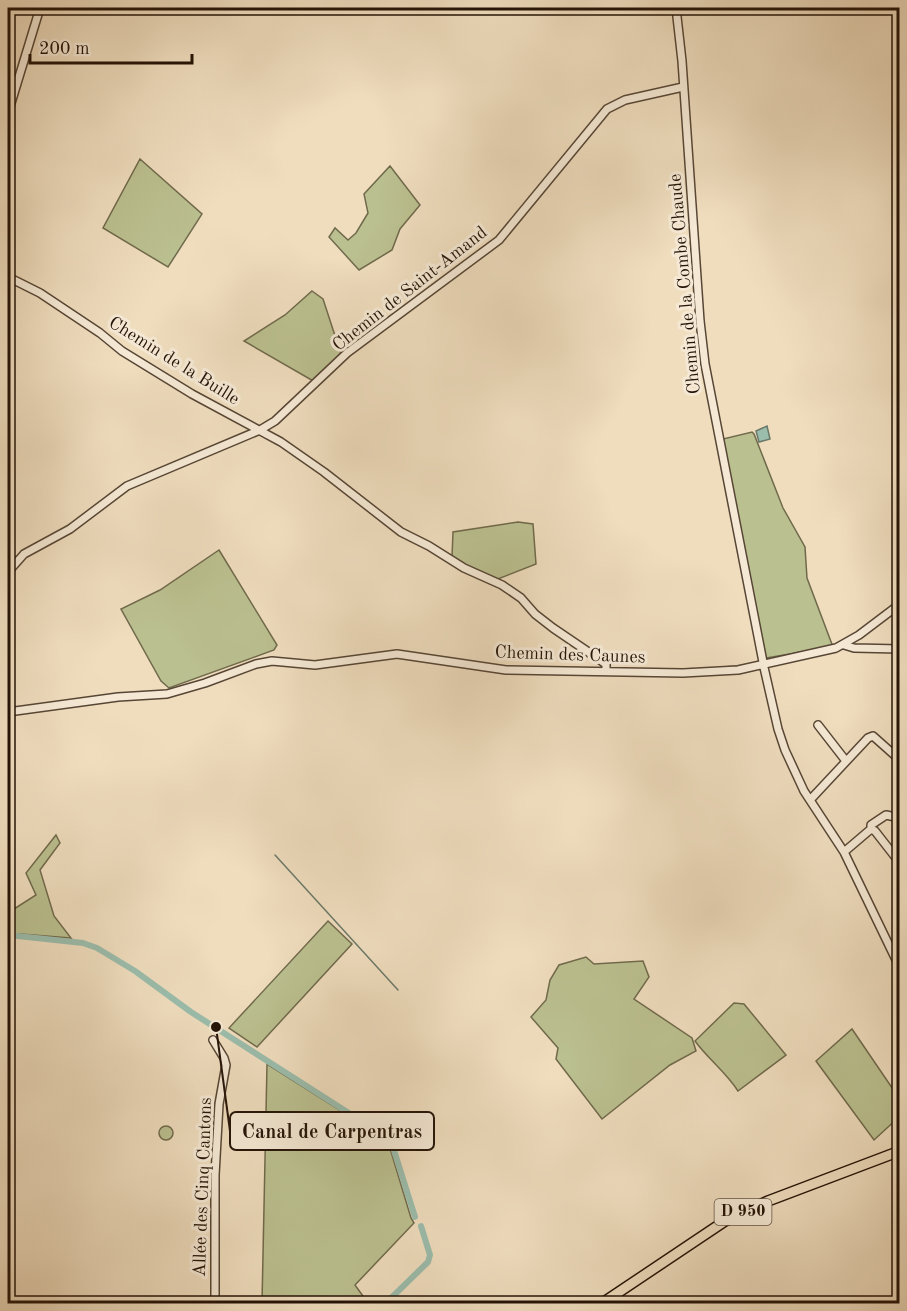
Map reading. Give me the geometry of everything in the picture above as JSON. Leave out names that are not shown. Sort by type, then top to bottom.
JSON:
[{"type":"main road","name":"D 950","points":[[602,1304],[724,1221],[768,1201],[900,1151]]},
{"type":"street","points":[[8,113],[40,8]]},
{"type":"street","name":"Chemin de la Combe Chaude","points":[[676,8],[705,364],[778,729],[785,750],[810,800],[844,852],[900,968]]},
{"type":"street","name":"Chemin de Saint-Amand","points":[[8,572],[24,554],[70,529],[126,486],[260,430],[275,421],[347,353],[499,240],[607,109],[625,100],[683,87]]},
{"type":"street","name":"Chemin de la Buille","points":[[8,276],[40,293],[100,333],[122,351],[192,394],[260,430],[324,472],[401,532],[521,598],[535,614],[553,628],[606,664],[606,671]]},
{"type":"street","points":[[844,645],[900,604]]},
{"type":"street","points":[[844,645],[854,648],[900,649]]},
{"type":"street","name":"Chemin des Caunes","points":[[8,711],[118,697],[166,694],[264,662],[279,661],[315,665],[398,654],[506,670],[711,673],[826,651],[844,645]]},
{"type":"street","points":[[818,725],[846,761]]},
{"type":"street","points":[[810,800],[868,738],[873,736],[900,760]]},
{"type":"street","points":[[844,852],[871,829],[871,825],[886,815],[900,818]]},
{"type":"street","points":[[871,829],[900,863]]},
{"type":"street","name":"Allée des Cinq Cantons","points":[[213,1040],[226,1065],[219,1104],[215,1304]]},
{"type":"shaded area","points":[[140,159],[202,214],[168,267],[103,228]]},
{"type":"shaded area","points":[[390,166],[420,205],[400,229],[392,250],[359,270],[329,237],[335,228],[348,240],[356,233],[368,213],[364,194]]},
{"type":"shaded area","points":[[312,291],[323,299],[341,354],[315,382],[244,341],[285,315]]},
{"type":"shaded area","points":[[767,426],[770,439],[759,442],[756,431]]},
{"type":"shaded area","points":[[752,432],[783,508],[805,547],[807,578],[833,647],[766,658],[723,439]]},
{"type":"shaded area","points":[[518,522],[533,524],[536,564],[498,579],[466,566],[452,557],[453,532]]},
{"type":"shaded area","points":[[219,550],[277,645],[274,650],[169,688],[161,681],[121,609],[160,590]]},
{"type":"shaded area","points":[[56,835],[60,843],[40,870],[54,916],[71,938],[8,933],[8,919],[14,916],[14,909],[36,895],[26,873]]},
{"type":"shaded area","points":[[328,921],[352,944],[257,1047],[229,1028]]},
{"type":"shaded area","points":[[586,957],[594,964],[643,961],[649,977],[634,999],[692,1038],[696,1051],[670,1065],[602,1119],[556,1059],[558,1048],[531,1017],[546,1000],[550,980],[559,965]]},
{"type":"shaded area","points":[[734,1003],[744,1004],[786,1055],[738,1091],[695,1041]]},
{"type":"shaded area","points":[[852,1029],[899,1098],[899,1117],[874,1140],[816,1061]]},
{"type":"shaded area","points":[[267,1064],[384,1138],[389,1145],[414,1223],[355,1285],[368,1303],[262,1303]]},
{"type":"shaded area","points":[[166,1126],[171,1128],[173,1133],[171,1138],[166,1140],[161,1138],[159,1133],[161,1128]]},
{"type":"waterway","points":[[784,656],[800,652]]},
{"type":"waterway","points":[[725,667],[747,665]]},
{"type":"waterway","points":[[275,855],[398,990]]},
{"type":"waterway","points":[[8,935],[83,943],[97,948],[135,971],[191,1012],[380,1133],[392,1144],[415,1217]]},
{"type":"waterway","points":[[385,1304],[428,1262],[430,1255],[421,1226]]},
{"type":"place","name":"Canal de Carpentras","points":[[216,1027]]}]
